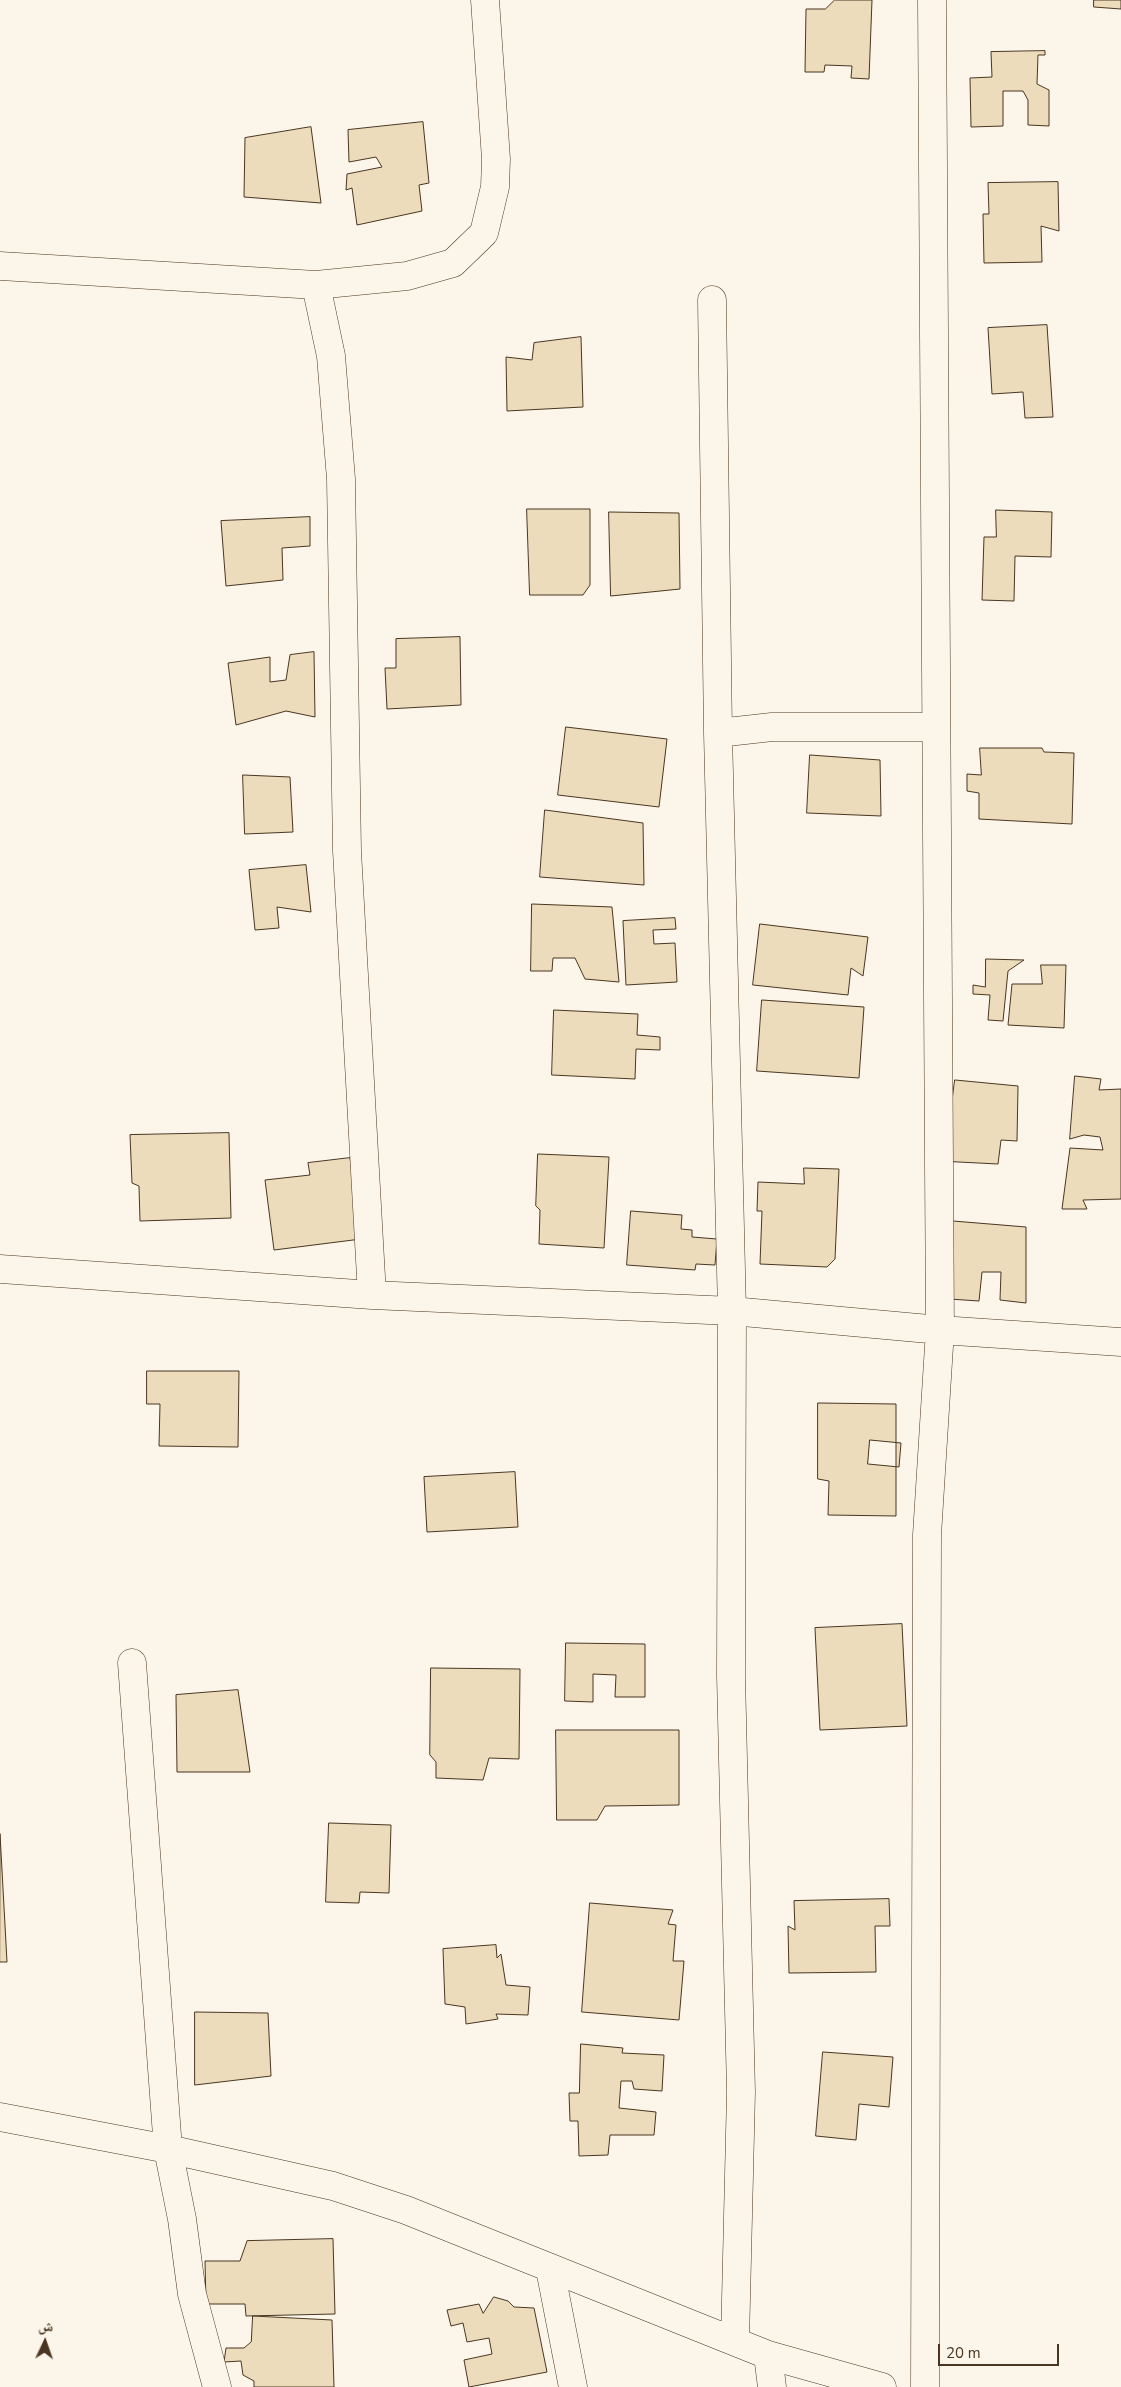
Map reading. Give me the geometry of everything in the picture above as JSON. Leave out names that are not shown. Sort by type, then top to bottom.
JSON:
[{"type":"street","points":[[0,266],[316,285],[407,276],[453,263],[484,233],[495,187],[496,159],[485,0]]},
{"type":"street","points":[[924,2387],[927,1536],[940,1330],[932,0]]},
{"type":"street","points":[[316,285],[332,356],[341,479],[347,851],[372,1295]]},
{"type":"street","points":[[712,300],[718,733],[732,1311],[731,1676],[741,2092],[735,2342]]},
{"type":"street","points":[[718,733],[772,727],[936,726]]},
{"type":"street","points":[[0,1269],[372,1295],[732,1311],[940,1330],[1121,1342]]},
{"type":"street","points":[[132,1663],[168,2149],[182,2219],[192,2294],[217,2387]]},
{"type":"street","points":[[0,2117],[168,2149],[333,2186],[406,2210],[768,2355],[882,2387]]},
{"type":"street","points":[[550,2269],[572,2387]]},
{"type":"street","points":[[768,2355],[772,2387]]},
{"type":"building","points":[[835,0],[872,0],[869,79],[851,78],[852,66],[825,65],[824,72],[805,72],[806,9],[825,9]]},
{"type":"building","points":[[1094,0],[1121,0],[1121,9],[1094,7]]},
{"type":"building","points":[[1045,51],[1045,55],[1038,55],[1037,84],[1049,90],[1049,126],[1028,125],[1028,100],[1023,91],[1003,91],[1003,126],[971,127],[970,78],[992,77],[991,52]]},
{"type":"building","points":[[423,122],[429,183],[419,185],[422,211],[357,225],[352,188],[346,190],[347,174],[382,167],[376,157],[349,162],[348,130]]},
{"type":"building","points":[[311,127],[321,203],[244,197],[245,138]]},
{"type":"building","points":[[1058,182],[1059,231],[1041,226],[1042,262],[984,263],[983,214],[989,214],[988,183]]},
{"type":"building","points":[[1047,325],[1053,417],[1025,418],[1023,392],[992,394],[988,328]]},
{"type":"building","points":[[581,337],[583,407],[507,411],[506,357],[532,360],[534,343]]},
{"type":"building","points":[[527,509],[590,509],[590,585],[583,595],[530,595]]},
{"type":"building","points":[[996,510],[1052,512],[1051,557],[1015,556],[1014,601],[982,600],[984,537],[996,537]]},
{"type":"building","points":[[609,512],[679,513],[680,589],[611,596]]},
{"type":"building","points":[[310,517],[310,546],[282,548],[283,580],[226,586],[221,521]]},
{"type":"building","points":[[460,637],[461,705],[387,709],[385,668],[396,668],[396,639]]},
{"type":"building","points":[[314,652],[315,717],[286,711],[236,725],[228,663],[270,657],[270,682],[286,680],[290,655]]},
{"type":"building","points":[[566,727],[667,739],[659,807],[558,795]]},
{"type":"building","points":[[980,748],[1042,748],[1044,752],[1074,753],[1072,824],[979,819],[979,793],[967,791],[967,774],[981,775]]},
{"type":"building","points":[[810,755],[880,760],[881,816],[807,813]]},
{"type":"building","points":[[243,775],[290,777],[293,832],[245,834]]},
{"type":"building","points":[[545,810],[643,823],[644,885],[540,877]]},
{"type":"building","points":[[306,865],[311,912],[277,907],[279,928],[255,930],[249,870]]},
{"type":"building","points":[[532,904],[612,907],[619,982],[585,979],[575,958],[553,958],[552,971],[531,971]]},
{"type":"building","points":[[675,918],[676,929],[653,930],[654,944],[675,943],[677,982],[626,985],[623,921]]},
{"type":"building","points":[[760,924],[868,937],[863,976],[851,968],[848,995],[753,985]]},
{"type":"building","points":[[986,959],[1024,960],[1008,971],[1003,1021],[988,1020],[990,995],[973,994],[973,985],[985,987]]},
{"type":"building","points":[[1041,965],[1066,965],[1064,1028],[1008,1025],[1012,984],[1042,984]]},
{"type":"building","points":[[762,1000],[864,1007],[859,1078],[757,1071]]},
{"type":"building","points":[[554,1010],[638,1014],[637,1035],[660,1037],[660,1050],[636,1049],[635,1079],[552,1075]]},
{"type":"building","points":[[1075,1076],[1101,1079],[1099,1090],[1121,1089],[1121,1199],[1083,1200],[1087,1209],[1062,1209],[1070,1148],[1103,1150],[1100,1137],[1084,1135],[1070,1139]]},
{"type":"building","points":[[955,1080],[1018,1086],[1017,1141],[1001,1140],[998,1164],[939,1161],[948,1131]]},
{"type":"building","points":[[229,1133],[231,1218],[140,1221],[139,1186],[132,1183],[130,1135]]},
{"type":"building","points":[[538,1154],[609,1157],[604,1248],[539,1244],[540,1210],[536,1206]]},
{"type":"building","points":[[350,1158],[361,1239],[274,1250],[265,1180],[310,1175],[308,1163]]},
{"type":"building","points":[[804,1168],[839,1169],[835,1259],[827,1267],[760,1264],[762,1211],[757,1211],[758,1182],[804,1184]]},
{"type":"building","points":[[631,1211],[682,1215],[681,1229],[692,1230],[692,1237],[717,1239],[715,1265],[696,1264],[695,1270],[627,1265]]},
{"type":"building","points":[[953,1221],[1026,1227],[1026,1303],[1000,1300],[1001,1272],[982,1272],[979,1301],[949,1299]]},
{"type":"building","points":[[147,1371],[239,1371],[238,1447],[159,1446],[160,1404],[147,1404]]},
{"type":"building","points":[[818,1403],[896,1404],[896,1516],[828,1515],[829,1481],[818,1479]]},
{"type":"building","points":[[870,1440],[901,1443],[899,1467],[868,1464]]},
{"type":"building","points":[[515,1472],[518,1527],[427,1532],[424,1477]]},
{"type":"building","points":[[902,1624],[907,1726],[820,1730],[815,1628]]},
{"type":"building","points":[[566,1643],[645,1644],[645,1697],[615,1697],[616,1675],[593,1674],[593,1702],[565,1701]]},
{"type":"building","points":[[431,1668],[520,1669],[519,1759],[489,1758],[483,1780],[436,1778],[436,1762],[430,1755]]},
{"type":"building","points":[[238,1690],[250,1772],[177,1772],[176,1695]]},
{"type":"building","points":[[556,1730],[679,1730],[679,1805],[605,1806],[597,1820],[557,1820]]},
{"type":"building","points":[[329,1823],[391,1825],[389,1893],[360,1892],[359,1903],[326,1902]]},
{"type":"building","points":[[0,1834],[7,1962],[0,1962]]},
{"type":"building","points":[[889,1899],[890,1926],[875,1926],[876,1972],[789,1973],[788,1926],[795,1930],[794,1901]]},
{"type":"building","points":[[590,1903],[673,1910],[668,1924],[676,1925],[673,1961],[684,1961],[679,2020],[582,2012]]},
{"type":"building","points":[[496,1945],[497,1958],[501,1954],[506,1985],[530,1987],[528,2015],[496,2014],[498,2019],[466,2024],[465,2007],[445,2004],[443,1949]]},
{"type":"building","points":[[195,2012],[268,2013],[271,2076],[195,2085]]},
{"type":"building","points":[[581,2044],[623,2048],[622,2053],[664,2055],[662,2091],[634,2089],[632,2081],[621,2081],[619,2108],[656,2112],[654,2135],[610,2135],[608,2155],[579,2156],[578,2121],[570,2121],[569,2093],[579,2093]]},
{"type":"building","points":[[823,2052],[893,2057],[889,2107],[859,2104],[856,2140],[816,2136]]},
{"type":"building","points":[[333,2239],[335,2314],[246,2316],[245,2304],[206,2304],[205,2261],[240,2261],[247,2241]]},
{"type":"building","points":[[494,2297],[508,2301],[514,2307],[534,2308],[547,2372],[469,2387],[464,2360],[492,2354],[489,2338],[467,2342],[463,2323],[451,2326],[447,2310],[479,2304],[483,2313]]},
{"type":"building","points":[[253,2316],[332,2320],[334,2387],[254,2387],[254,2381],[243,2375],[241,2361],[224,2362],[226,2348],[244,2348],[251,2342]]}]
